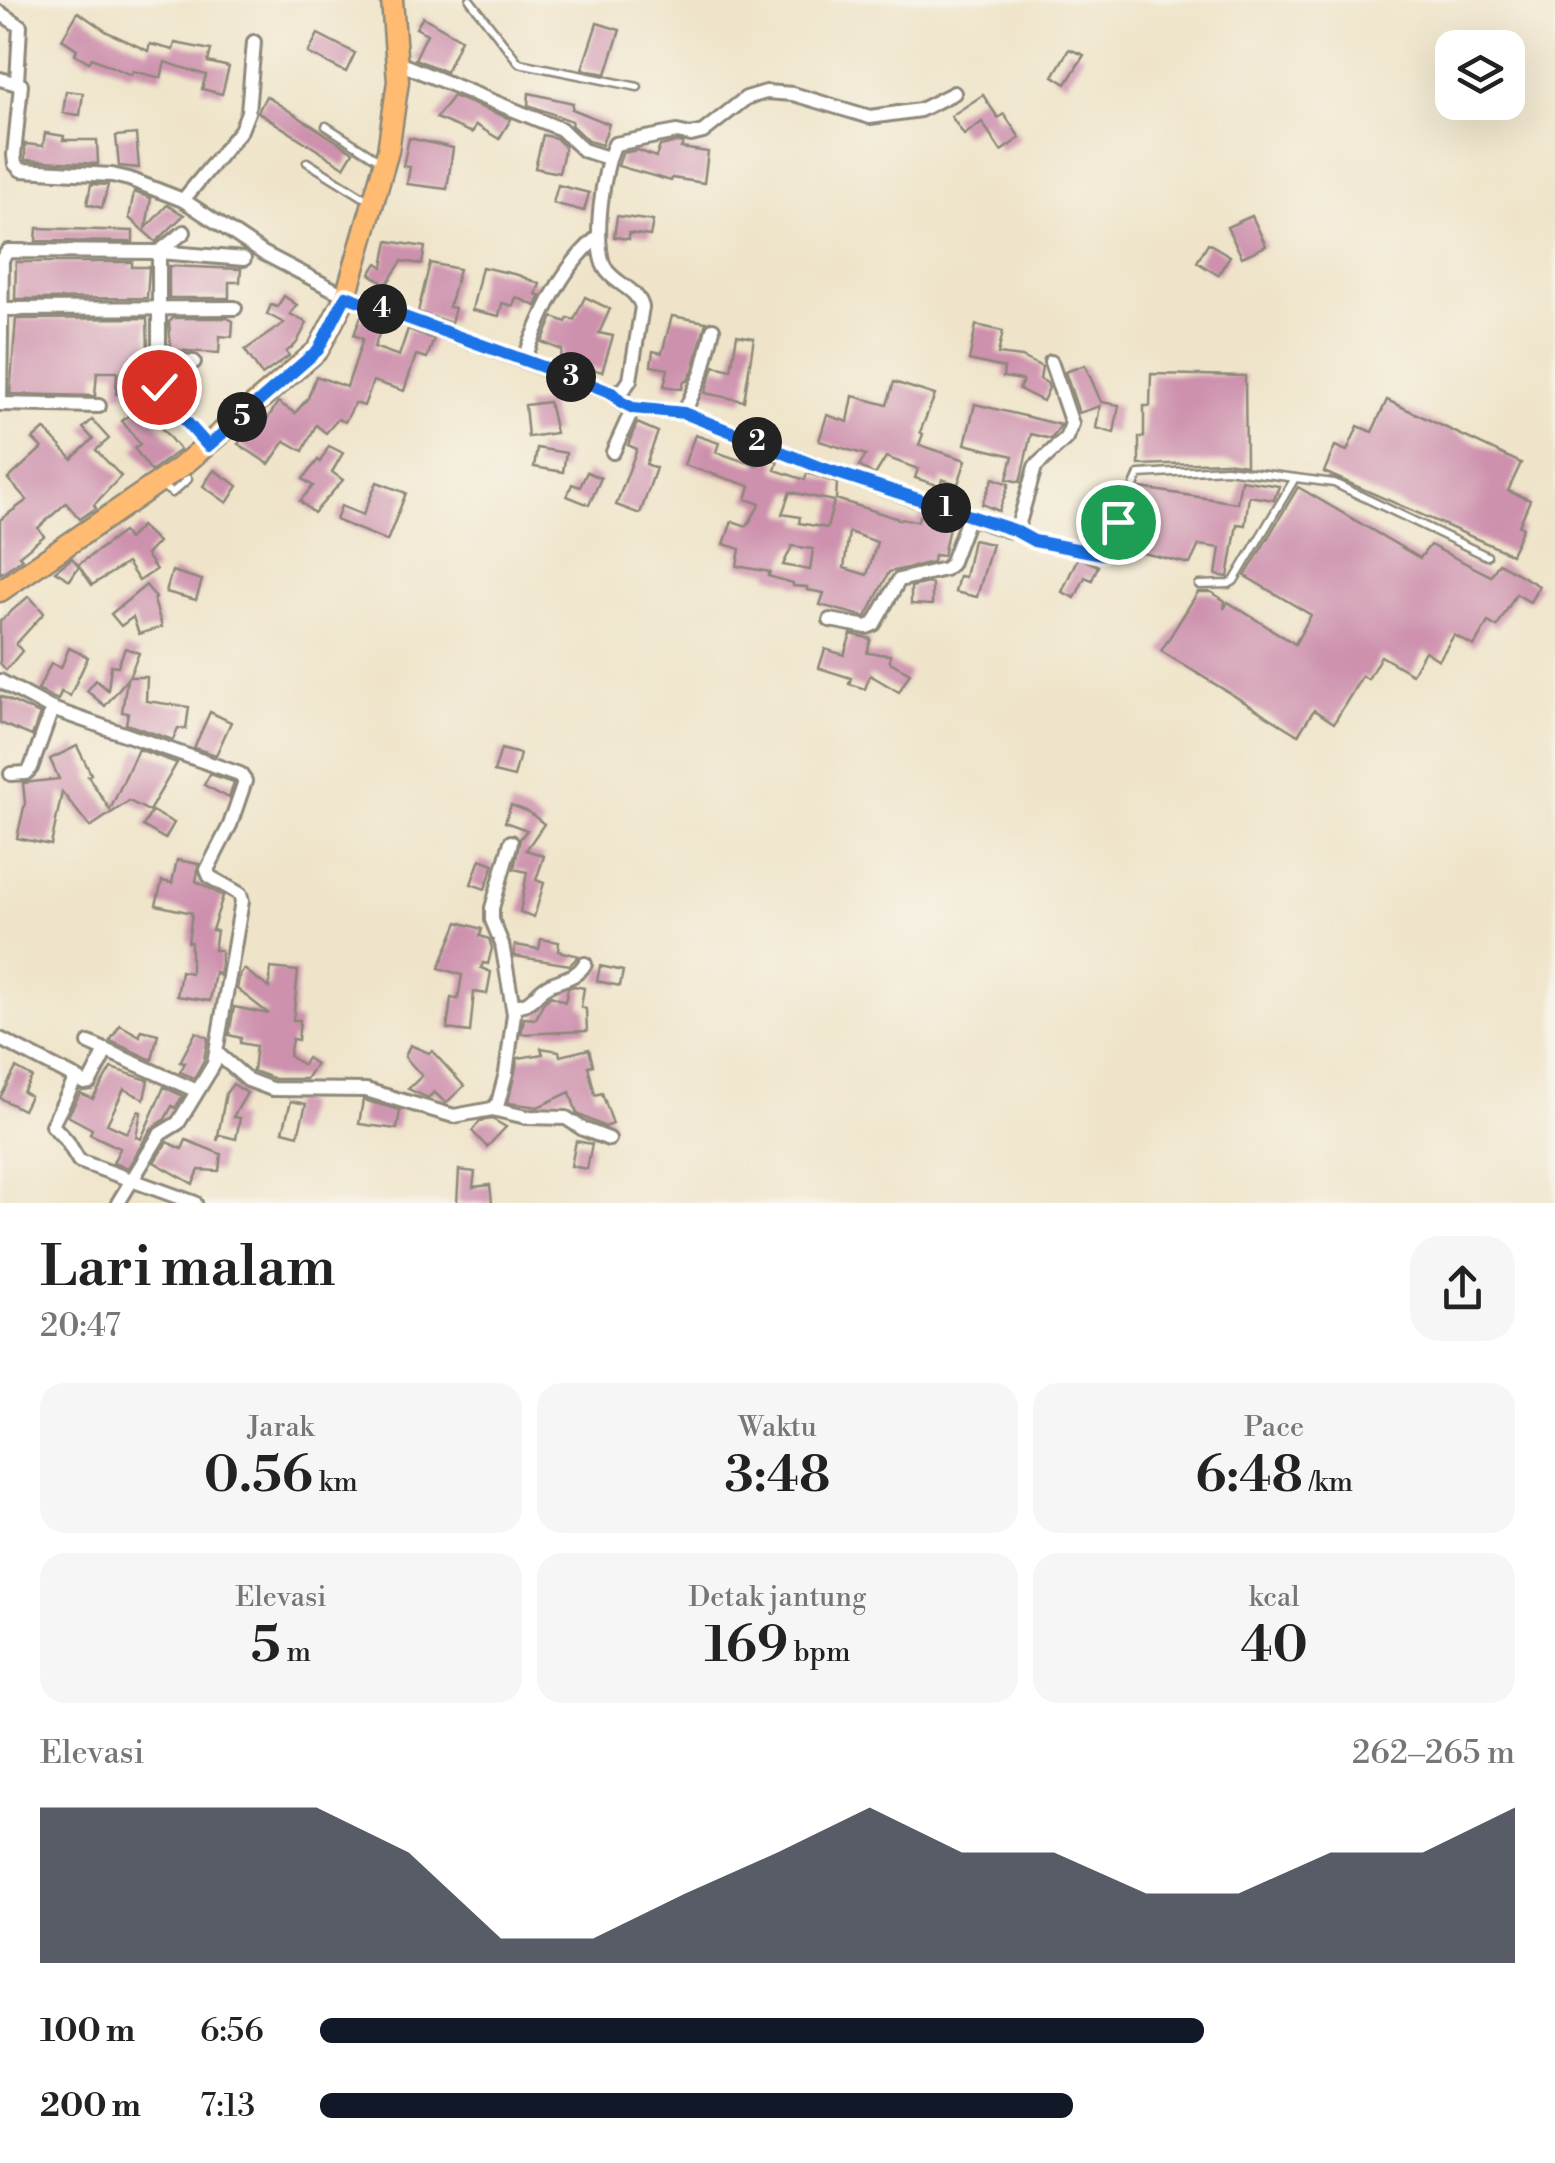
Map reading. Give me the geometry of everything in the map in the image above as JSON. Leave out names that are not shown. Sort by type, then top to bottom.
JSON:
[{"type":"main road","points":[[0,591],[208,446],[318,350],[346,296],[384,162],[395,107],[392,0]]},
{"type":"street","points":[[0,13],[20,26],[17,82],[23,92],[14,155],[18,167],[120,176],[183,200],[263,253],[346,296],[612,393],[633,408],[684,413],[819,467],[1014,530],[1036,467],[1066,438],[1072,424],[1051,362]]},
{"type":"street","points":[[183,200],[241,130],[248,112],[254,42]]},
{"type":"street","points":[[396,62],[561,128],[583,150],[608,158]]},
{"type":"street","points":[[0,78],[17,82]]},
{"type":"street","points":[[612,393],[624,389],[630,380],[642,307],[639,298],[606,271],[597,238],[608,158],[616,144],[677,132],[702,132],[755,94],[793,94],[870,117],[920,110],[954,93]]},
{"type":"street","points":[[159,252],[184,232]]},
{"type":"street","points":[[524,360],[546,302],[584,249],[597,238]]},
{"type":"street","points":[[99,406],[0,404],[2,259],[8,251],[159,252],[244,259]]},
{"type":"street","points":[[159,252],[159,387],[208,446]]},
{"type":"street","points":[[0,309],[235,308]]},
{"type":"street","points":[[684,413],[702,373],[713,329]]},
{"type":"street","points":[[157,359],[194,362]]},
{"type":"street","points":[[613,452],[633,408]]},
{"type":"street","points":[[830,620],[867,627],[874,624],[899,580],[945,569],[951,564],[969,516]]},
{"type":"street","points":[[0,681],[52,709],[240,774],[246,784],[207,870],[210,877],[240,894],[242,901],[222,1004],[218,1054],[178,1123],[160,1134],[118,1203]]},
{"type":"street","points":[[11,774],[32,768],[52,709]]},
{"type":"street","points":[[492,1110],[498,1103],[506,1072],[513,1006],[492,908],[511,842]]},
{"type":"street","points":[[513,1006],[532,1002],[548,986],[572,978],[586,964]]},
{"type":"street","points":[[0,1038],[84,1083],[90,1082],[106,1051]]},
{"type":"street","points":[[89,1043],[195,1090]]},
{"type":"street","points":[[218,1054],[248,1080],[272,1090],[366,1090],[454,1116],[492,1110],[526,1117],[566,1118],[609,1139]]},
{"type":"street","points":[[76,1078],[55,1114],[54,1130],[67,1141],[72,1154],[79,1161],[132,1182],[201,1203]]},
{"type":"lane","points":[[470,0],[519,63],[638,87]]},
{"type":"lane","points":[[326,126],[384,162]]},
{"type":"lane","points":[[307,162],[374,202]]},
{"type":"lane","points":[[1014,530],[1034,541],[1102,554],[1140,474],[1226,468],[1342,486],[1487,556]]},
{"type":"lane","points":[[1199,584],[1234,581],[1295,478]]},
{"type":"lane","points":[[158,483],[172,493],[188,479]]},
{"type":"building","points":[[78,12],[107,32],[148,51],[150,44],[173,50],[175,43],[211,50],[208,62],[229,67],[222,94],[202,89],[206,75],[165,62],[161,78],[133,71],[131,75],[92,58],[89,62],[62,39]]},
{"type":"building","points":[[423,17],[461,39],[446,72],[415,59],[427,34],[416,28]]},
{"type":"building","points":[[597,23],[620,30],[606,74],[582,69]]},
{"type":"building","points":[[318,34],[355,53],[346,72],[308,53]]},
{"type":"building","points":[[1069,49],[1084,55],[1066,84],[1053,76]]},
{"type":"building","points":[[66,91],[83,93],[80,115],[63,113]]},
{"type":"building","points":[[529,93],[573,103],[572,109],[609,124],[602,145],[588,141],[571,125],[572,121],[528,105]]},
{"type":"building","points":[[983,95],[998,118],[1004,114],[1020,138],[1001,151],[982,122],[964,135],[951,116]]},
{"type":"building","points":[[266,96],[353,152],[344,167],[258,112]]},
{"type":"building","points":[[453,96],[511,119],[499,139],[476,125],[472,133],[436,118]]},
{"type":"building","points":[[45,133],[64,136],[63,140],[97,140],[98,164],[25,160],[25,144],[43,146]]},
{"type":"building","points":[[136,134],[139,168],[119,166],[116,136]]},
{"type":"building","points":[[543,135],[556,138],[565,147],[559,173],[535,168]]},
{"type":"building","points":[[409,138],[453,148],[447,189],[407,184],[410,167],[403,166]]},
{"type":"building","points":[[683,143],[681,148],[708,152],[704,183],[672,178],[671,181],[618,166],[622,153],[638,150],[656,157],[660,146]]},
{"type":"building","points":[[91,184],[108,185],[102,208],[87,204]]},
{"type":"building","points":[[558,185],[589,193],[584,211],[553,203]]},
{"type":"building","points":[[134,192],[151,198],[146,228],[167,205],[184,215],[156,242],[129,218]]},
{"type":"building","points":[[617,216],[653,221],[650,236],[629,233],[629,239],[614,237]]},
{"type":"building","points":[[1252,216],[1266,246],[1242,257],[1227,227]]},
{"type":"building","points":[[37,228],[133,231],[133,242],[36,241]]},
{"type":"building","points":[[388,241],[425,247],[422,264],[402,261],[378,297],[381,281],[370,274],[377,263],[383,267]]},
{"type":"building","points":[[1208,243],[1230,256],[1218,275],[1197,262]]},
{"type":"building","points":[[16,262],[132,262],[132,267],[149,267],[147,298],[15,299]]},
{"type":"building","points":[[430,263],[459,269],[449,307],[455,308],[451,323],[418,312]]},
{"type":"building","points":[[169,266],[241,269],[240,282],[229,282],[229,298],[169,298]]},
{"type":"building","points":[[482,267],[540,284],[536,294],[541,296],[536,306],[516,297],[513,306],[502,303],[499,316],[472,310]]},
{"type":"building","points":[[284,296],[297,305],[290,314],[307,323],[296,344],[286,352],[289,356],[262,375],[245,350],[284,323],[267,314],[271,305],[277,307]]},
{"type":"building","points":[[585,297],[610,309],[599,333],[613,336],[602,372],[586,367],[584,372],[560,364],[562,350],[542,342],[553,317],[566,322],[568,318],[574,320]]},
{"type":"building","points":[[361,316],[383,324],[374,347],[399,356],[408,329],[434,339],[427,358],[416,355],[404,391],[373,381],[364,406],[355,403],[345,422],[338,419],[326,433],[316,425],[303,451],[285,441],[269,464],[238,444],[248,429],[257,436],[278,402],[295,413],[308,398],[316,376],[347,387],[363,339],[354,335]]},
{"type":"building","points":[[672,316],[706,322],[693,370],[682,389],[664,386],[668,369],[651,366],[653,351],[662,353]]},
{"type":"building","points":[[147,318],[149,386],[126,386],[126,394],[116,394],[117,372],[97,372],[95,396],[10,394],[16,319]]},
{"type":"building","points":[[173,318],[227,318],[233,321],[232,337],[220,336],[219,353],[171,350],[169,322]]},
{"type":"building","points":[[976,325],[1003,331],[998,354],[1022,357],[1042,367],[1040,379],[1049,388],[1043,401],[1019,389],[1023,380],[1003,377],[1004,368],[969,360]]},
{"type":"building","points":[[737,335],[754,338],[744,401],[705,393],[714,366],[731,370]]},
{"type":"building","points":[[1085,365],[1101,402],[1119,405],[1114,433],[1096,428],[1100,406],[1079,413],[1065,372]]},
{"type":"building","points":[[1151,374],[1245,376],[1246,465],[1139,465],[1139,437],[1144,437],[1144,406],[1150,406]]},
{"type":"building","points":[[894,382],[935,395],[920,432],[923,434],[919,445],[966,460],[958,484],[942,479],[940,486],[915,478],[918,469],[886,457],[875,475],[859,466],[866,455],[819,441],[827,415],[848,422],[853,396],[887,405]]},
{"type":"building","points":[[1387,400],[1521,463],[1508,491],[1530,500],[1511,554],[1324,472],[1335,446],[1347,451],[1358,426],[1372,432]]},
{"type":"building","points":[[549,402],[556,433],[528,437],[525,405]]},
{"type":"building","points":[[975,404],[1061,425],[1051,439],[1031,434],[1020,482],[1007,479],[1013,456],[965,444]]},
{"type":"building","points":[[142,405],[180,450],[151,471],[134,448],[140,444],[122,421]]},
{"type":"building","points":[[92,420],[109,439],[96,450],[121,476],[94,505],[96,508],[80,519],[66,503],[38,528],[44,536],[19,556],[22,559],[0,574],[0,520],[27,500],[8,479],[42,448],[33,439],[44,429],[72,459],[93,439],[83,428]]},
{"type":"building","points":[[637,423],[658,432],[646,464],[656,468],[640,514],[616,505],[637,449],[628,445]]},
{"type":"building","points":[[695,435],[719,443],[716,452],[757,466],[761,455],[778,461],[775,470],[805,480],[807,473],[837,483],[836,499],[899,519],[918,521],[919,516],[950,522],[943,556],[934,555],[933,562],[889,572],[866,617],[820,605],[824,593],[793,586],[768,576],[770,572],[737,566],[740,549],[724,544],[732,521],[747,526],[760,504],[746,499],[750,486],[684,465]],"holes":[[[790,492],[834,501],[827,528],[799,523],[800,517],[782,514]],[[849,532],[877,542],[867,575],[844,568]],[[792,546],[813,549],[810,570],[783,565]]]},
{"type":"building","points":[[329,446],[343,453],[332,472],[343,480],[314,513],[300,501],[313,486],[303,479]]},
{"type":"building","points":[[537,448],[566,453],[563,472],[534,467]]},
{"type":"building","points":[[214,470],[238,486],[227,503],[203,486]]},
{"type":"building","points":[[587,472],[601,478],[589,505],[567,496],[572,484],[580,487]]},
{"type":"building","points":[[993,478],[1009,484],[999,511],[982,504]]},
{"type":"building","points":[[1241,480],[1279,486],[1274,500],[1249,496],[1245,525],[1237,524],[1228,577],[1216,575],[1220,548],[1199,545],[1190,564],[1134,551],[1127,542],[1141,488],[1237,503]]},
{"type":"building","points":[[377,482],[406,493],[387,541],[336,520],[341,506],[363,515]]},
{"type":"building","points":[[1298,487],[1420,558],[1430,545],[1491,576],[1499,563],[1539,586],[1530,602],[1516,594],[1497,627],[1488,622],[1474,646],[1454,635],[1439,660],[1425,651],[1412,674],[1381,656],[1368,679],[1362,676],[1334,723],[1314,710],[1298,735],[1161,651],[1198,592],[1211,592],[1225,601],[1224,609],[1228,602],[1295,644],[1311,615],[1245,576]]},
{"type":"building","points":[[141,526],[158,542],[146,555],[156,570],[139,581],[127,563],[92,585],[79,566],[70,580],[55,571],[72,558],[78,565],[123,532],[128,539]]},
{"type":"building","points":[[973,540],[992,544],[977,597],[955,592],[959,576],[965,577]]},
{"type":"building","points":[[1078,557],[1098,566],[1092,580],[1085,577],[1075,598],[1062,592]]},
{"type":"building","points":[[172,571],[202,580],[196,600],[166,592]]},
{"type":"building","points":[[932,584],[932,605],[911,604],[911,587]]},
{"type":"building","points":[[146,585],[156,598],[162,627],[139,634],[133,617],[121,626],[111,614]]},
{"type":"building","points":[[29,596],[44,613],[16,644],[22,651],[6,670],[0,663],[0,621]]},
{"type":"building","points":[[851,634],[871,639],[867,653],[890,655],[890,662],[910,673],[899,692],[870,675],[865,689],[849,684],[851,678],[819,668],[825,649],[844,655]]},
{"type":"building","points":[[69,648],[88,657],[70,696],[61,692],[58,700],[38,690],[51,663],[61,668]]},
{"type":"building","points":[[125,648],[139,653],[129,677],[147,677],[146,701],[189,707],[186,729],[178,728],[173,740],[126,724],[128,713],[122,712],[127,679],[105,706],[87,691],[96,680],[108,690],[111,665],[118,666]]},
{"type":"building","points":[[0,696],[40,714],[32,736],[0,723]]},
{"type":"building","points":[[210,712],[231,722],[216,755],[194,748]]},
{"type":"building","points":[[77,746],[91,774],[88,776],[110,810],[138,749],[177,763],[149,811],[129,801],[90,827],[62,792],[51,845],[17,838],[25,803],[23,783],[59,779],[50,759]]},
{"type":"building","points":[[501,749],[520,754],[514,777],[494,772]]},
{"type":"building","points":[[210,774],[234,782],[229,798],[204,785]]},
{"type":"building","points":[[511,805],[544,824],[526,850],[544,856],[536,880],[544,883],[534,917],[520,912],[527,872],[514,869],[520,839],[527,830],[505,822]]},
{"type":"building","points":[[152,811],[174,823],[165,839],[143,826]]},
{"type":"building","points":[[480,859],[494,864],[485,889],[471,884]]},
{"type":"building","points":[[177,860],[199,864],[196,881],[223,896],[212,930],[217,931],[214,950],[221,950],[221,964],[219,975],[215,972],[210,1001],[177,996],[181,971],[191,973],[188,942],[192,913],[156,905],[162,881],[172,883]]},
{"type":"building","points":[[458,922],[482,929],[480,936],[489,939],[492,948],[488,964],[483,963],[481,968],[491,972],[487,994],[474,992],[470,1032],[447,1029],[451,998],[458,999],[462,975],[439,968]]},
{"type":"building","points":[[541,939],[559,942],[558,951],[579,956],[570,965],[514,956],[515,945],[539,949]]},
{"type":"building","points":[[600,966],[623,971],[620,986],[597,981]]},
{"type":"building","points":[[271,968],[298,971],[293,1020],[300,1020],[298,1040],[292,1039],[289,1056],[303,1065],[307,1058],[316,1064],[306,1079],[275,1079],[253,1071],[256,1046],[240,1043],[241,1038],[229,1035],[234,1007],[269,1014],[237,989],[240,974],[244,969],[269,988]]},
{"type":"building","points":[[568,988],[584,988],[581,1007],[586,1009],[587,1031],[521,1034],[524,1018],[536,1019],[551,996],[565,1002]]},
{"type":"building","points":[[120,1025],[140,1036],[141,1030],[158,1034],[152,1060],[110,1041]]},
{"type":"building","points":[[196,1032],[208,1038],[204,1060],[194,1078],[180,1072],[185,1063],[180,1062]]},
{"type":"building","points":[[410,1045],[432,1051],[464,1086],[446,1103],[434,1092],[428,1098],[408,1089],[422,1076],[405,1057]]},
{"type":"building","points":[[541,1048],[559,1051],[560,1056],[589,1049],[593,1065],[588,1066],[595,1095],[602,1093],[613,1124],[605,1127],[577,1114],[570,1092],[538,1107],[508,1103],[518,1058],[543,1054]]},
{"type":"building","points":[[16,1068],[32,1077],[23,1092],[30,1096],[23,1110],[0,1098]]},
{"type":"building","points":[[111,1068],[148,1080],[144,1099],[124,1089],[107,1124],[127,1133],[138,1111],[141,1112],[136,1137],[141,1139],[164,1087],[183,1096],[165,1119],[151,1129],[128,1168],[113,1163],[120,1148],[90,1134],[92,1129],[68,1116],[80,1093],[93,1099]]},
{"type":"building","points":[[233,1084],[247,1093],[233,1117],[240,1118],[236,1139],[220,1135],[217,1141],[226,1093]]},
{"type":"building","points":[[363,1100],[400,1110],[397,1129],[359,1124]]},
{"type":"building","points":[[291,1101],[306,1104],[298,1135],[283,1131]]},
{"type":"building","points":[[492,1119],[506,1127],[487,1147],[472,1131],[480,1121]]},
{"type":"building","points":[[186,1140],[221,1154],[219,1171],[199,1170],[193,1184],[154,1162],[167,1142],[182,1149]]},
{"type":"building","points":[[576,1141],[592,1144],[587,1169],[571,1166]]},
{"type":"building","points":[[459,1170],[475,1172],[473,1187],[490,1185],[492,1203],[457,1203]]},
{"type":"route","points":[[159,387],[208,446],[318,350],[346,296],[582,381],[612,393],[633,408],[684,413],[819,467],[1014,530],[1034,541],[1102,554],[1118,522]]}]
